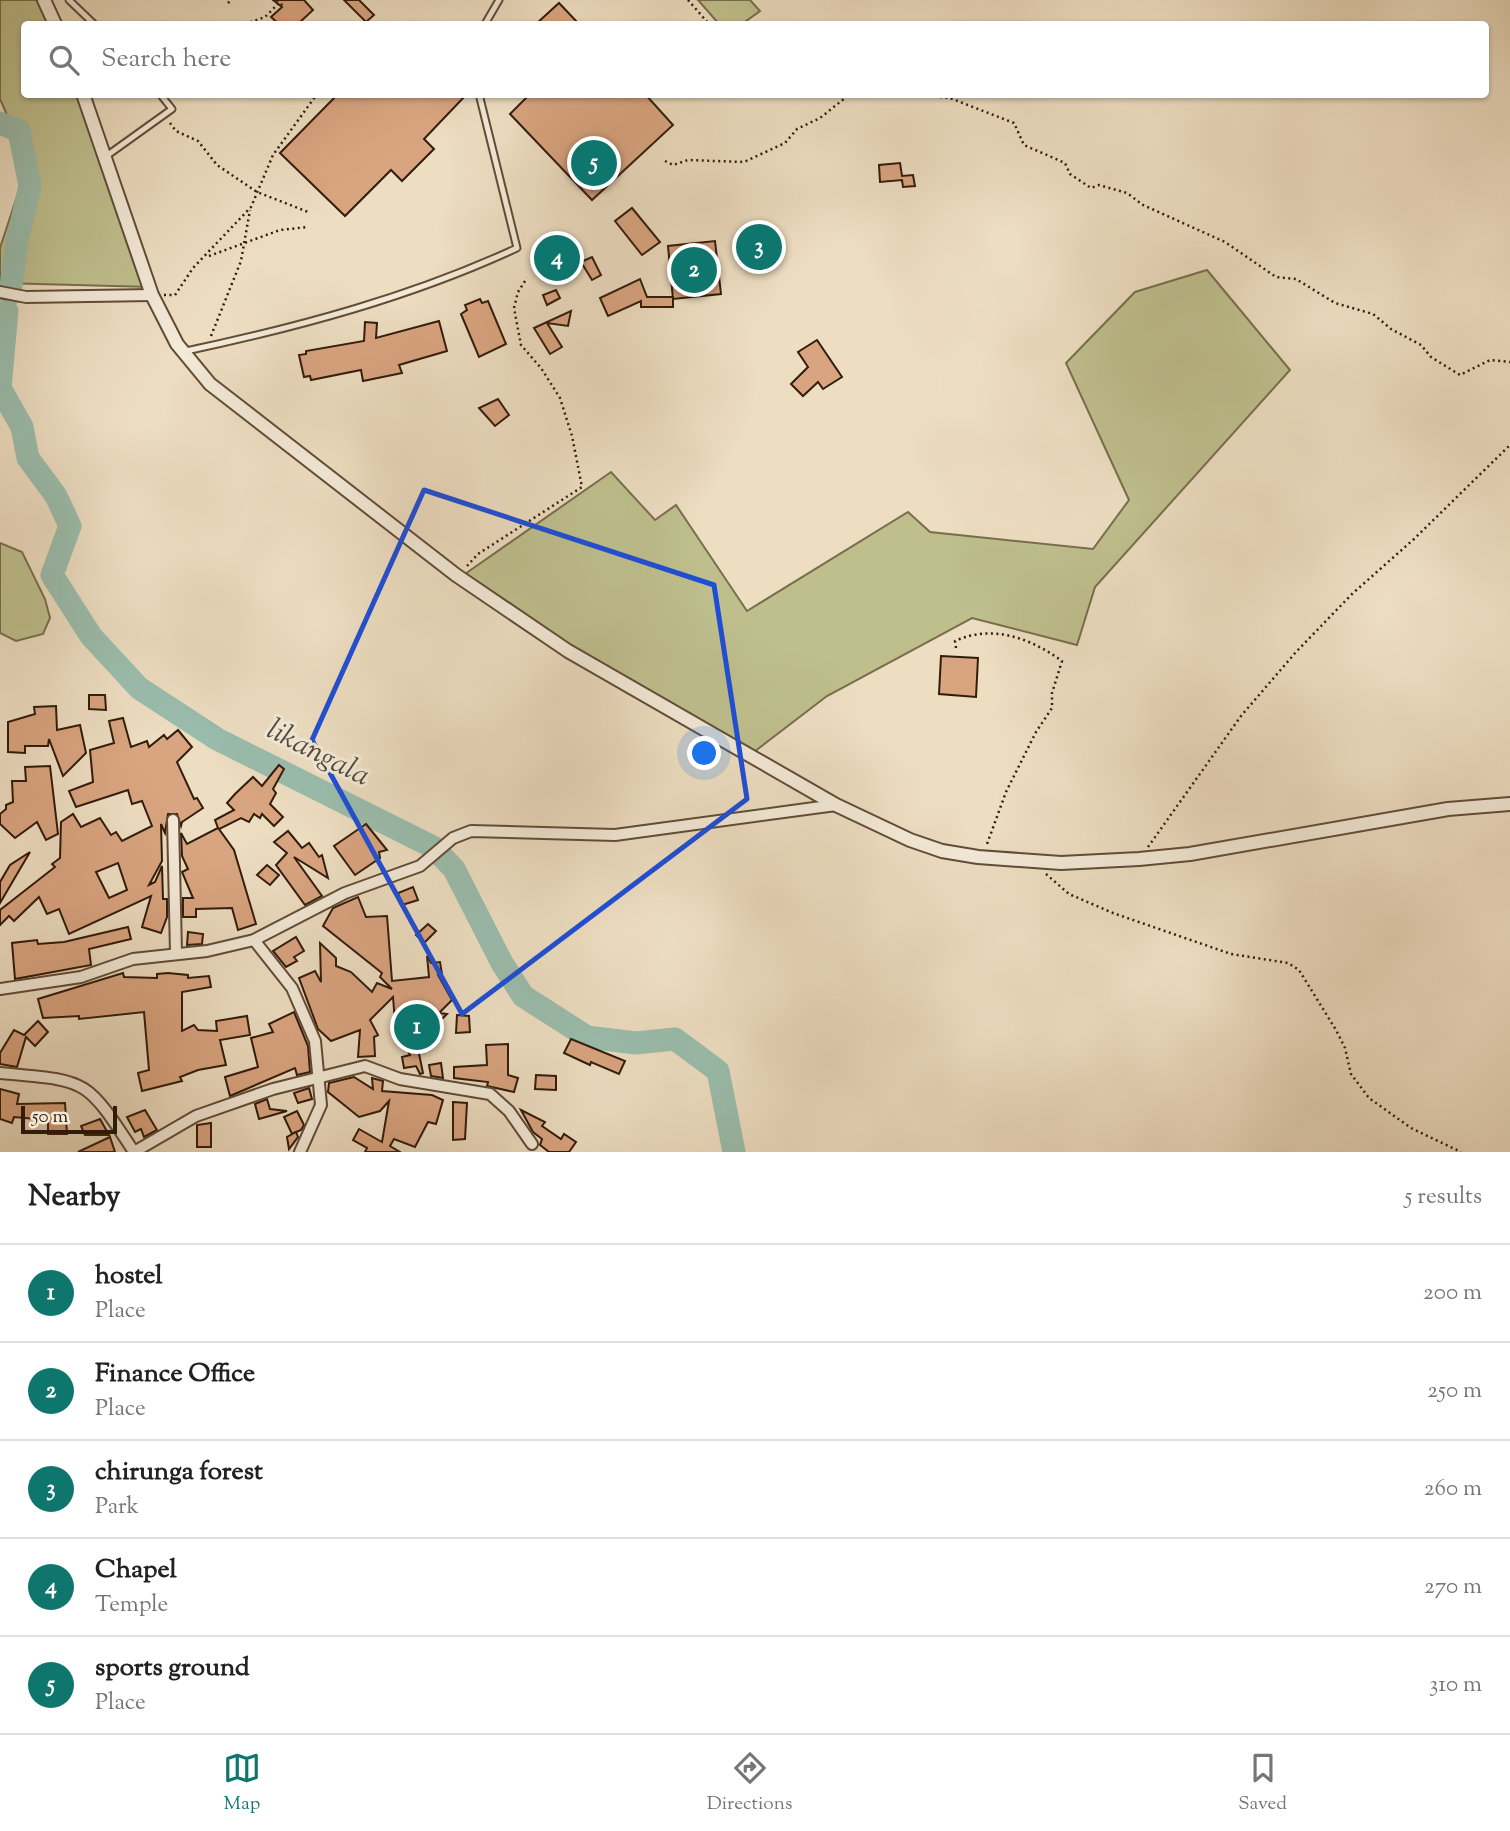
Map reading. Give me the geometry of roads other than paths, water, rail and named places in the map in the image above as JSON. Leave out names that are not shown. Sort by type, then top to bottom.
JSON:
[{"type":"street","points":[[44,0],[54,21]]},
{"type":"street","points":[[84,98],[154,297],[183,352],[217,390],[456,575],[582,660],[836,806],[910,840],[970,856],[1038,862],[1139,859],[1190,854],[1448,809],[1510,804]]},
{"type":"street","points":[[0,292],[26,297],[154,297]]},
{"type":"street","points":[[0,989],[80,977],[133,959],[207,951],[254,940],[345,893],[410,871],[453,838],[471,831],[615,835],[836,806]]},
{"type":"street","points":[[173,820],[176,953]]},
{"type":"street","points":[[254,940],[289,983],[315,1041],[319,1113],[300,1152]]},
{"type":"street","points":[[0,1073],[61,1079],[89,1089],[101,1101],[134,1152],[196,1116],[318,1075],[365,1066],[400,1079],[489,1094],[509,1111],[532,1144]]},
{"type":"lane","points":[[69,0],[91,21]]},
{"type":"lane","points":[[487,21],[499,0]]},
{"type":"lane","points":[[105,157],[172,109],[163,98]]},
{"type":"lane","points":[[183,352],[401,296],[517,248],[480,98]]},
{"type":"waterway","name":"likangala","points":[[0,123],[19,131],[30,186],[17,241],[10,294]]},
{"type":"waterway","name":"likangala","points":[[7,311],[0,388],[22,427],[28,458],[56,496],[70,526],[52,575],[91,636],[139,688],[217,739],[433,847],[454,869],[502,963],[523,996],[587,1037],[636,1043],[675,1039],[718,1071],[734,1152]]},
{"type":"place","name":"sports ground","points":[[594,163]]},
{"type":"place","name":"chirunga forest","points":[[759,247]]},
{"type":"place","name":"Chapel","points":[[557,258]]},
{"type":"place","name":"Finance Office","points":[[694,270]]},
{"type":"place","name":"hostel","points":[[417,1027]]}]
